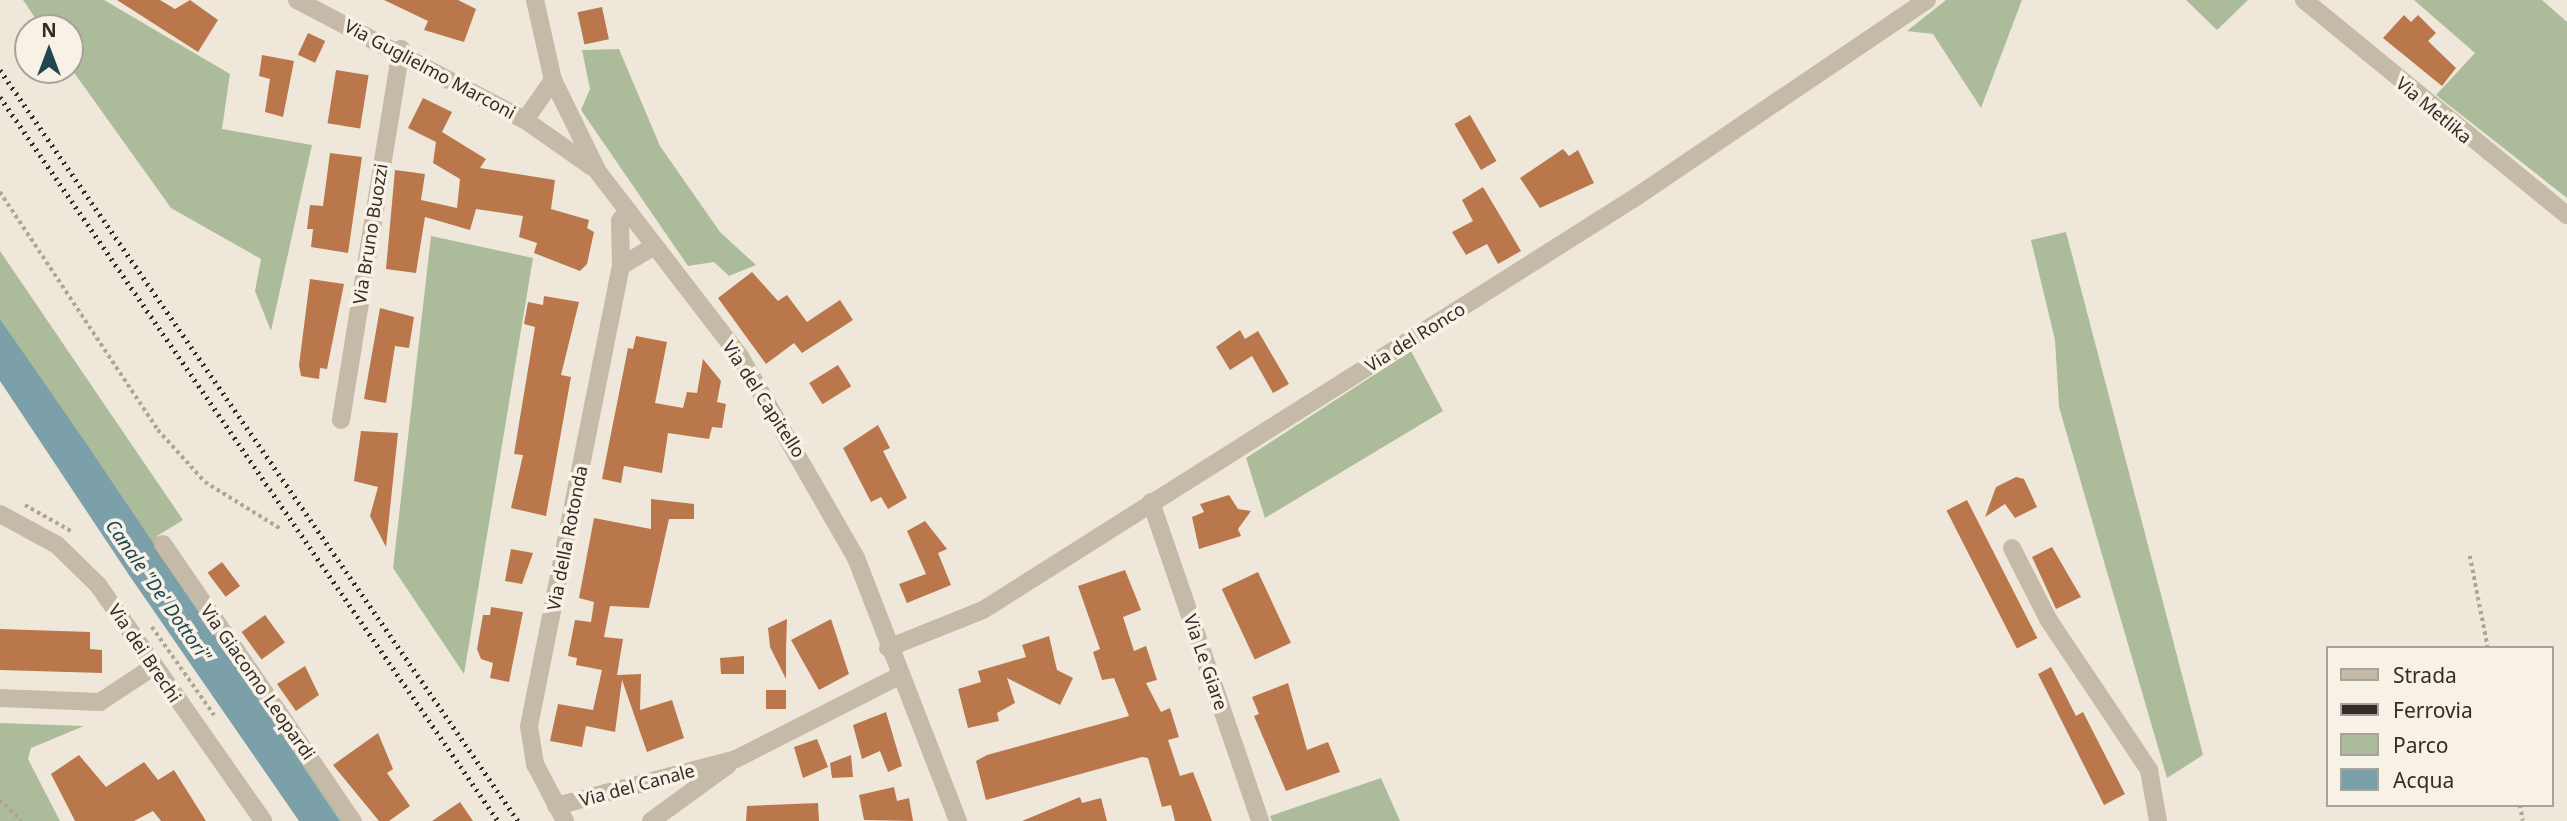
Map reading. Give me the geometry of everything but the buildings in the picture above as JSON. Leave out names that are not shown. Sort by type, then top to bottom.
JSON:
[{"type":"street","name":"Via Guglielmo Marconi","points":[[297,0],[401,49],[525,120],[598,172]]},
{"type":"street","name":"Via del Capitello","points":[[535,0],[553,80],[598,172],[741,358],[792,438],[856,558],[888,649],[958,821]]},
{"type":"street","name":"Via del Ronco","points":[[888,649],[983,610],[1633,199],[1927,0]]},
{"type":"street","name":"Via Metlika","points":[[2304,0],[2567,215]]},
{"type":"street","name":"Via Bruno Buozzi","points":[[341,420],[401,49]]},
{"type":"street","name":"Via Guglielmo Marconi","points":[[525,120],[553,80]]},
{"type":"street","name":"Via della Rotonda","points":[[561,813],[535,764],[529,726],[621,266],[620,221],[627,211]]},
{"type":"street","points":[[621,266],[654,246]]},
{"type":"street","name":"Via Le Giare","points":[[1152,502],[1260,821]]},
{"type":"street","name":"Via dei Brechi","points":[[0,514],[57,545],[98,585],[263,821]]},
{"type":"street","name":"Via Giacomo Leopardi","points":[[163,544],[353,821]]},
{"type":"street","points":[[2012,548],[2048,619],[2149,770],[2158,821]]},
{"type":"street","points":[[0,698],[100,702],[153,667]]},
{"type":"street","name":"Via del Canale","points":[[651,821],[736,759],[900,676]]},
{"type":"street","name":"Via del Canale","points":[[561,813],[736,759]]},
{"type":"path","points":[[0,192],[159,430],[205,482],[281,529]]},
{"type":"path","points":[[2470,556],[2488,646]]},
{"type":"path","points":[[0,800],[22,821]]},
{"type":"green space","points":[[23,0],[104,0],[230,74],[222,129],[312,145],[271,331],[255,291],[261,259],[171,208],[82,84],[84,14],[32,14]]},
{"type":"green space","points":[[1946,0],[2022,0],[1981,108],[1933,34],[1907,31]]},
{"type":"green space","points":[[2186,0],[2248,0],[2217,30]]},
{"type":"green space","points":[[2414,0],[2542,0],[2567,22],[2567,198],[2436,95],[2475,53]]},
{"type":"green space","points":[[619,49],[660,146],[720,232],[756,265],[729,276],[714,262],[688,266],[581,110],[590,89],[582,50]]},
{"type":"green space","points":[[2066,232],[2203,755],[2167,778],[2059,407],[2055,340],[2031,240]]},
{"type":"green space","points":[[431,236],[533,258],[464,674],[393,568]]},
{"type":"green space","points":[[0,251],[183,520],[157,536],[349,821],[340,821],[0,319]]},
{"type":"green space","points":[[1411,351],[1443,411],[1265,518],[1246,458]]},
{"type":"green space","points":[[0,723],[84,726],[31,748],[28,759],[60,821],[0,821]]},
{"type":"green space","points":[[1381,778],[1400,821],[1272,821],[1270,816]]},
{"type":"water","name":"Canale \"De' Dottori\"","points":[[0,319],[340,821],[299,821],[129,575],[0,381]]},
{"type":"railway","points":[[0,70],[518,821]]},
{"type":"railway","points":[[0,97],[498,821]]}]
